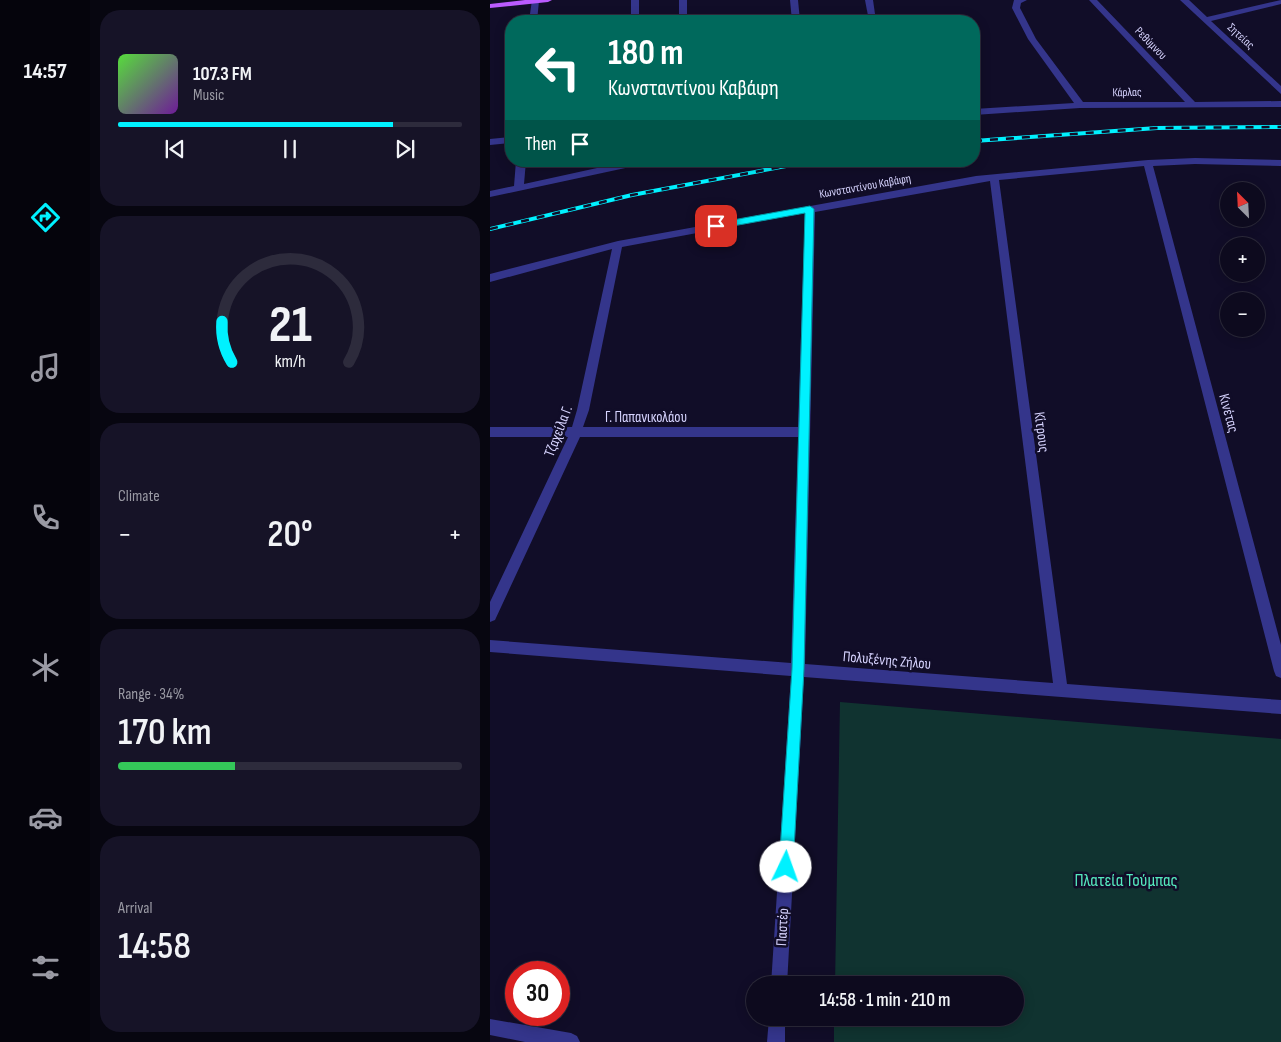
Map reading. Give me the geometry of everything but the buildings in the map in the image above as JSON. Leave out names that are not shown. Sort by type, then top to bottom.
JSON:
[{"type":"main road","points":[[490,6],[548,0]]},
{"type":"street","points":[[635,0],[635,15]]},
{"type":"street","points":[[683,0],[683,15]]},
{"type":"street","points":[[794,0],[795,15]]},
{"type":"street","points":[[1023,0],[1018,2],[1016,8],[1032,39],[1080,106]]},
{"type":"street","name":"Ρεθύμνου","points":[[1093,0],[1192,104]]},
{"type":"street","name":"Σητείας","points":[[1184,0],[1281,91]]},
{"type":"street","points":[[534,15],[535,1]]},
{"type":"street","points":[[1206,20],[1277,3]]},
{"type":"street","name":"Κάρλας","points":[[980,112],[1080,106],[1281,104]]},
{"type":"street","points":[[490,142],[505,141]]},
{"type":"street","name":"Κωνσταντίνου Καβάφη","points":[[490,278],[618,244],[994,177],[1148,163],[1195,161],[1281,164]]},
{"type":"street","name":"Κινέτας","points":[[1148,163],[1281,671]]},
{"type":"street","points":[[519,187],[521,167]]},
{"type":"street","points":[[490,194],[609,167]]},
{"type":"street","name":"Κίτρους","points":[[994,177],[1061,691]]},
{"type":"street","name":"Παστέρ","points":[[780,976],[798,669],[810,209]]},
{"type":"street","name":"Τζαχείλα Γ.","points":[[490,616],[576,432],[583,410],[618,244]]},
{"type":"street","name":"Γ. Παπανικολάου","points":[[490,432],[803,432]]},
{"type":"street","name":"Πολυξένης Ζήλου","points":[[490,646],[1281,707]]},
{"type":"street","points":[[776,1042],[777,1026]]},
{"type":"street","points":[[490,1027],[571,1042]]},
{"type":"lane","points":[[869,0],[872,15]]},
{"type":"green space","name":"Πλατεία Τούμπας","points":[[840,702],[1281,739],[1281,1042],[834,1042],[834,1026],[1024,1026],[1024,976],[835,976]]},
{"type":"railway","points":[[980,141],[1157,128],[1281,127]]},
{"type":"railway","points":[[490,229],[632,195],[781,167]]},
{"type":"route","points":[[716,226],[810,209],[798,669],[786,867]]}]
